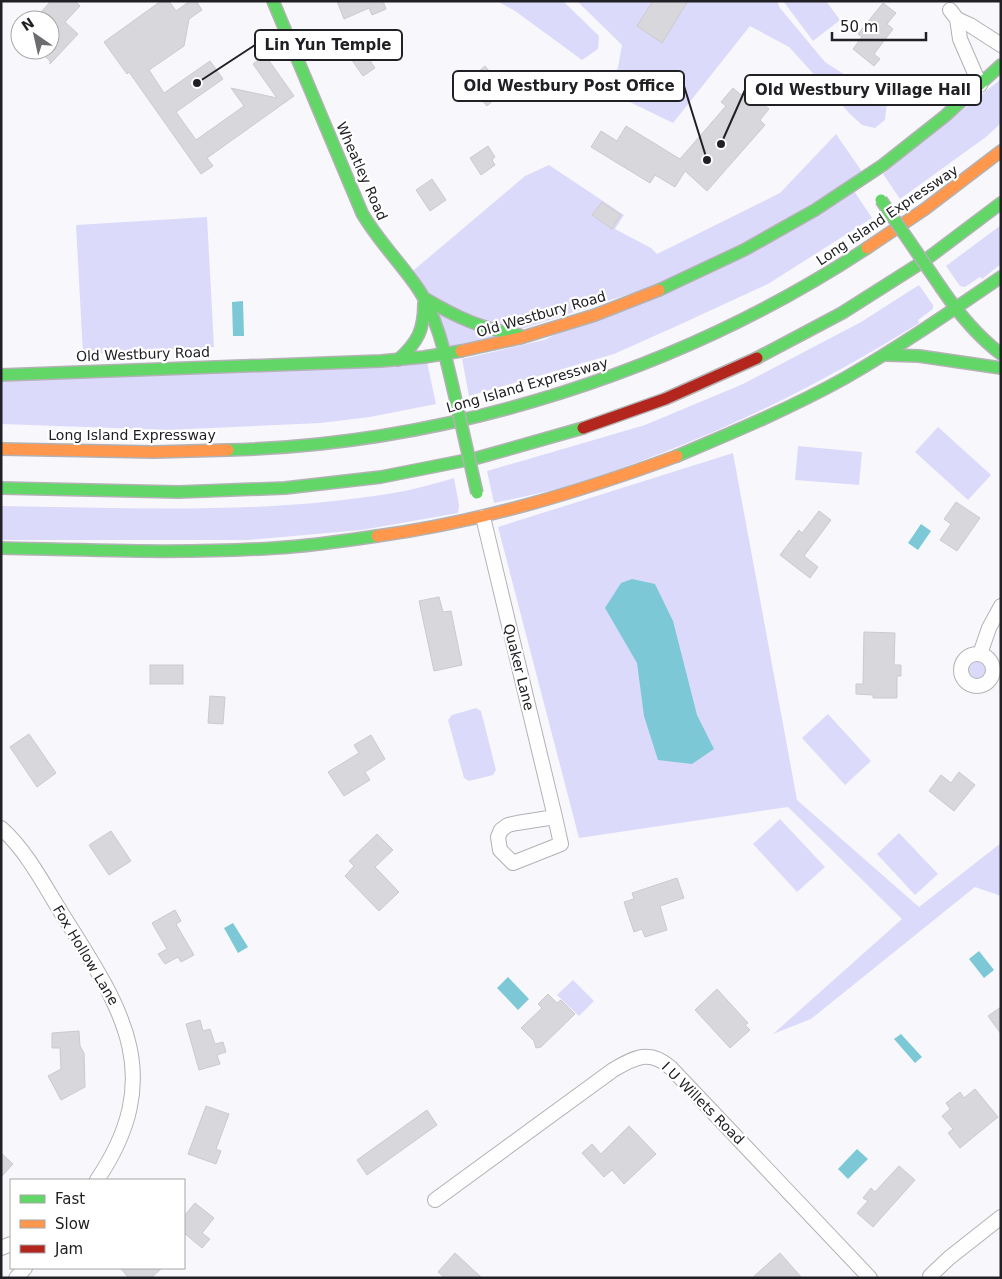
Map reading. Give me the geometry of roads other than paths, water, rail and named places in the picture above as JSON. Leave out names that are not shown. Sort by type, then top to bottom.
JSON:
[{"type":"main road","name":"Wheatley Road","points":[[273,1],[362,213],[373,234],[408,275],[424,298],[436,325],[445,354],[483,517]]},
{"type":"main road","name":"Old Westbury Road","points":[[1,374],[398,360],[445,354],[531,336],[616,308],[703,270],[792,223],[873,188],[923,134],[1001,66]]},
{"type":"main road","name":"Long Island Expressway","points":[[1,449],[215,451],[308,445],[444,425],[537,401],[615,376],[658,359],[781,301],[835,270],[896,230],[968,178],[1001,151]]},
{"type":"main road","points":[[873,188],[957,310],[977,334],[1001,354]]},
{"type":"main road","points":[[1,488],[205,492],[286,488],[375,477],[511,449],[600,423],[686,391],[768,352],[848,309],[886,285],[961,234],[1001,202]]},
{"type":"main road","points":[[1,548],[194,550],[295,546],[402,533],[483,517],[581,491],[682,455],[779,413],[886,355],[957,310],[1001,277]]},
{"type":"main road","points":[[424,298],[458,319],[477,327],[496,332],[531,336]]},
{"type":"main road","points":[[398,360],[418,340],[424,319],[424,298]]},
{"type":"main road","points":[[886,355],[919,356],[1001,368]]},
{"type":"street","points":[[980,85],[960,39],[954,14],[1001,45]]},
{"type":"street","name":"Quaker Lane","points":[[483,517],[555,817],[561,844],[513,863],[500,850],[498,837],[501,830],[508,825],[555,817]]},
{"type":"street","points":[[980,654],[989,628],[1001,606]]},
{"type":"street","name":"Fox Hollow Lane","points":[[1,828],[24,854],[89,956],[116,1004],[126,1030],[131,1052],[134,1081],[127,1121],[110,1160],[98,1179]]},
{"type":"street","name":"I U Willets Road","points":[[435,1200],[613,1070],[636,1058],[651,1056],[665,1062],[671,1068],[870,1278]]},
{"type":"street","points":[[930,1276],[949,1258],[1001,1217]]},
{"type":"place","name":"Lin Yun Temple","points":[[197,83]]},
{"type":"place","name":"Old Westbury Village Hall","points":[[721,144]]},
{"type":"place","name":"Old Westbury Post Office","points":[[707,160]]}]
